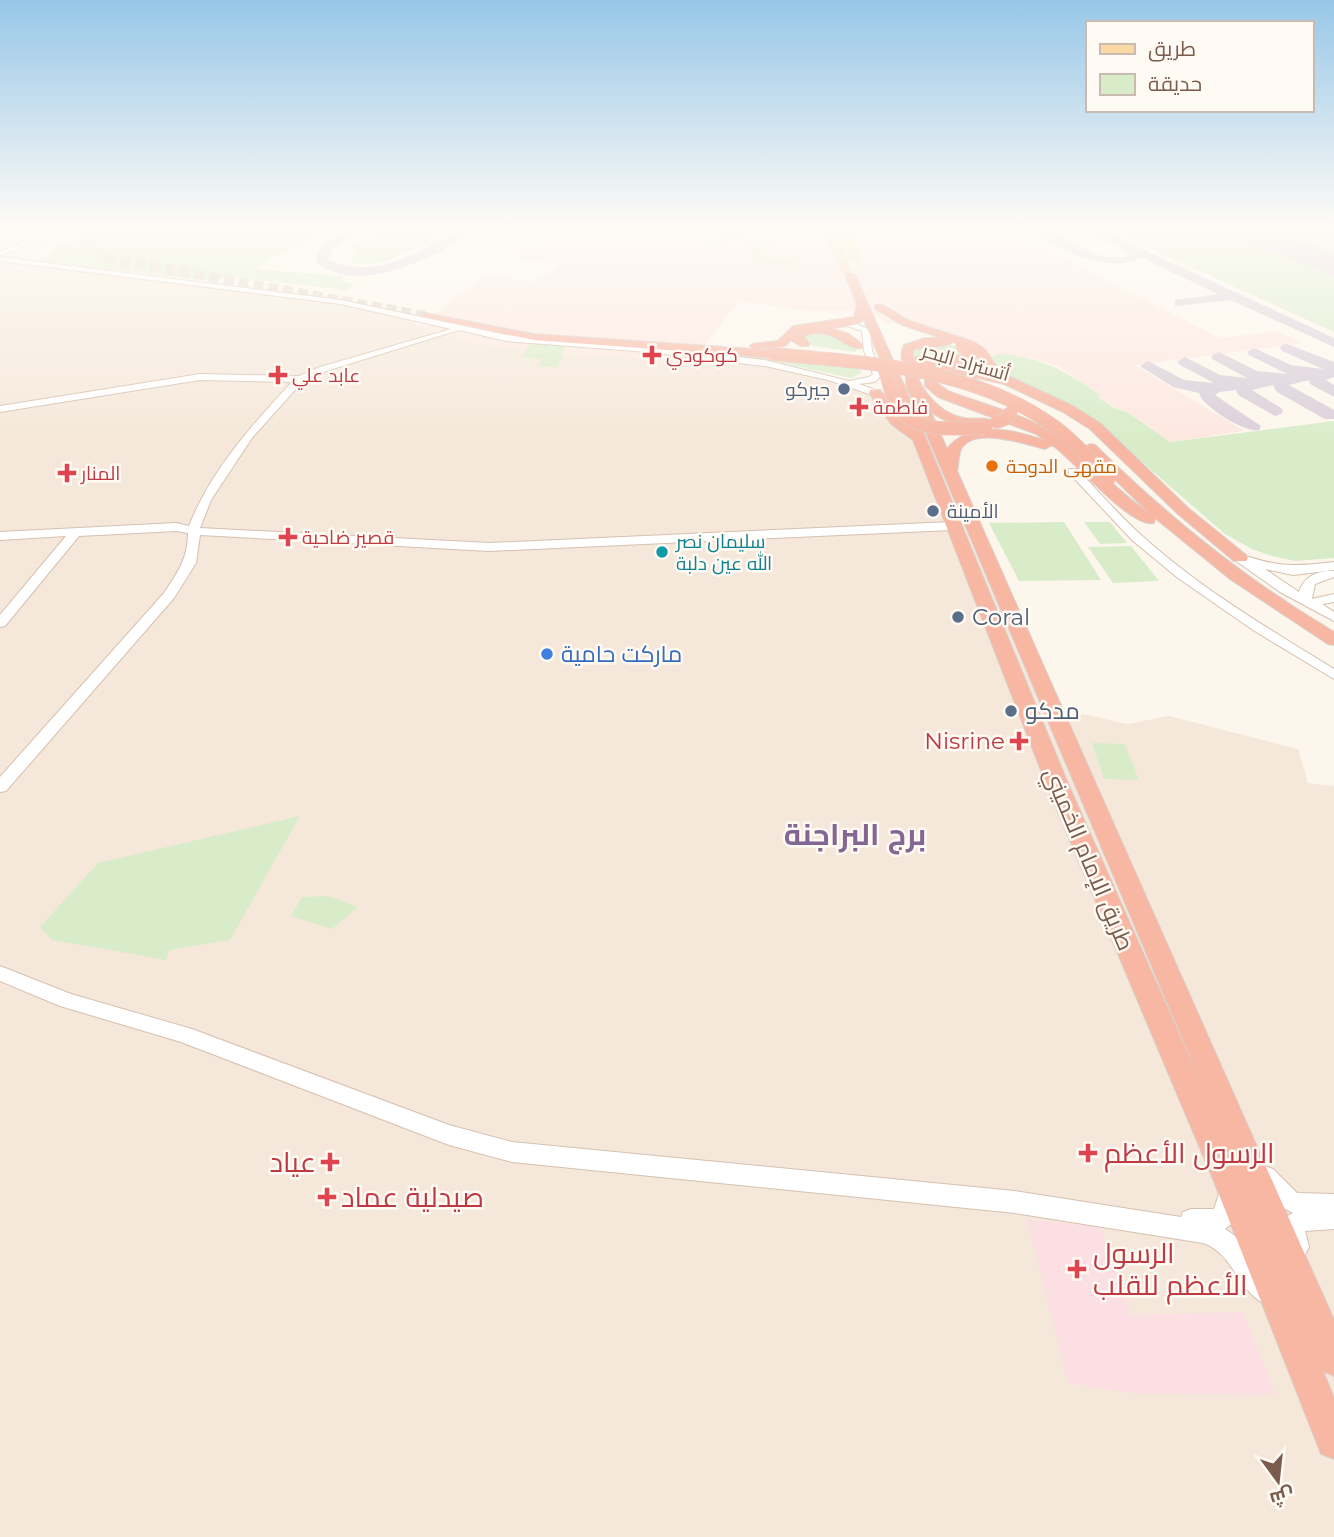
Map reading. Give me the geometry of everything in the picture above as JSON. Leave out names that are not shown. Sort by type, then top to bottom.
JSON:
[{"type":"highway","name":"طريق الإمام الخميني","points":[[862,299],[879,356],[920,442],[952,526],[1129,954],[1228,1179],[1291,1296],[1334,1359]]},
{"type":"highway","name":"طريق الإمام الخميني","points":[[874,299],[1067,739],[1244,1153],[1291,1296],[1334,1441]]},
{"type":"highway","points":[[731,346],[771,346],[781,344],[797,328],[846,324],[859,318],[863,304]]},
{"type":"highway","points":[[879,307],[906,323],[970,344],[981,352],[995,375],[1079,415],[1095,426],[1183,511],[1240,558]]},
{"type":"highway","name":"أتستراد البحر","points":[[771,352],[731,346],[540,334],[425,314],[497,332],[534,337],[771,352],[801,351],[943,373],[1002,391],[1032,404],[1059,421],[1090,448],[1154,519]]},
{"type":"highway","points":[[801,351],[798,334],[814,330],[838,333],[879,356],[929,365],[988,381],[1037,405],[1059,421]]},
{"type":"highway","points":[[801,351],[879,356],[935,364],[969,360],[972,355],[962,346],[934,341],[912,345],[906,351],[906,359],[914,378],[912,385],[932,408],[947,418],[1020,431],[1037,438],[1126,505],[1154,519],[1242,581],[1334,640]]},
{"type":"highway","points":[[801,351],[865,368],[880,377],[881,395],[898,418],[920,442],[939,448]]},
{"type":"highway","name":"أتستراد البحر","points":[[801,351],[937,377],[995,394],[1048,422],[1154,519]]},
{"type":"highway","points":[[879,356],[900,409],[911,418],[941,427],[992,425],[1007,418],[1011,412],[1009,404],[996,396],[937,377]]},
{"type":"highway","points":[[1014,385],[967,373],[935,376],[929,383],[943,394],[1041,430],[1063,446],[1077,468]]},
{"type":"highway","points":[[1046,400],[1101,448],[1153,504],[1154,519],[1190,559],[1334,654]]},
{"type":"highway","points":[[950,471],[953,450],[962,441],[972,437],[990,434],[1017,436],[1054,449]]},
{"type":"highway","points":[[1028,708],[1042,718],[1050,716],[1053,708]]},
{"type":"highway","points":[[1041,739],[1044,732],[1049,730],[1067,739]]},
{"type":"street","points":[[316,299],[391,311],[461,329],[530,341],[647,349],[745,360],[836,379],[881,395]]},
{"type":"street","points":[[836,379],[859,379],[868,376],[879,356],[842,330],[846,324]]},
{"type":"street","points":[[0,409],[200,377],[300,379],[323,369],[416,340],[461,329]]},
{"type":"street","points":[[0,787],[169,595],[190,562],[194,549],[194,529],[205,500],[240,446],[300,379]]},
{"type":"street","points":[[1077,468],[1136,536],[1170,566],[1243,619],[1334,676]]},
{"type":"street","points":[[0,536],[169,527],[212,534],[489,547],[952,526]]},
{"type":"street","points":[[0,622],[74,534]]},
{"type":"street","points":[[1240,558],[1271,568],[1293,571],[1334,566]]},
{"type":"street","points":[[1240,558],[1334,617]]},
{"type":"street","points":[[1307,602],[1305,589],[1309,582],[1334,573]]},
{"type":"street","points":[[1307,602],[1334,598]]},
{"type":"street","points":[[0,973],[67,1000],[197,1040],[449,1135],[512,1152],[1014,1202],[1214,1228],[1238,1251],[1254,1282],[1291,1296],[1294,1226],[1304,1219],[1334,1218]]},
{"type":"street","points":[[1244,1153],[1285,1200],[1301,1205],[1334,1205]]},
{"type":"street","points":[[1214,1228],[1229,1209],[1228,1179]]},
{"type":"shaded area","points":[[0,299],[311,299],[380,308],[434,332],[492,346],[690,364],[745,360],[841,379],[874,392],[925,400],[1052,712],[1089,715],[1127,724],[1169,716],[1298,749],[1308,783],[1334,786],[1334,1537],[0,1537]]},
{"type":"shaded area","points":[[455,299],[1143,299],[1220,338],[1278,331],[1303,343],[1135,365],[1244,431],[1170,442],[1127,412],[1099,398],[1099,394],[1060,367],[1026,357],[991,356],[984,351],[903,323],[889,324],[870,311],[808,311],[739,301],[690,364],[492,346],[416,327]]},
{"type":"shaded area","name":"الرسول الأعظم للقلب","points":[[1027,1220],[1100,1226],[1131,1315],[1243,1312],[1276,1395],[1136,1394],[1068,1383]]},
{"type":"green space","points":[[1261,299],[1334,299],[1334,332]]},
{"type":"green space","points":[[820,332],[853,343],[857,350],[855,352],[813,346],[801,336]]},
{"type":"green space","points":[[530,343],[551,345],[543,358],[553,345],[566,346],[561,355],[564,356],[557,367],[538,366],[542,359],[522,357]]},
{"type":"green space","points":[[946,343],[961,348],[965,359],[913,360],[913,348]]},
{"type":"green space","points":[[694,349],[856,366],[862,373],[851,378],[767,360],[684,351]]},
{"type":"green space","points":[[998,354],[1039,361],[1062,371],[1099,394],[1099,398],[1114,408],[1127,412],[1170,442],[1334,421],[1334,558],[1295,561],[1272,556],[1252,549],[1225,534],[1105,430],[1002,376],[989,358]]},
{"type":"green space","points":[[1064,522],[1101,580],[1019,581],[989,523]]},
{"type":"green space","points":[[1084,522],[1110,522],[1127,543],[1100,544]]},
{"type":"green space","points":[[1131,546],[1159,581],[1113,583],[1088,547]]},
{"type":"green space","points":[[1092,743],[1125,744],[1139,780],[1104,779]]},
{"type":"green space","points":[[300,816],[230,940],[169,950],[166,960],[52,940],[40,927],[98,863]]},
{"type":"green space","points":[[328,896],[358,907],[332,929],[291,916],[302,897]]},
{"type":"taxiway","points":[[1180,303],[1212,299]]},
{"type":"taxiway","points":[[1239,299],[1334,343]]},
{"type":"taxiway","points":[[1287,348],[1334,368]]},
{"type":"taxiway","points":[[1254,352],[1287,369],[1321,374]]},
{"type":"taxiway","points":[[1219,357],[1253,375],[1285,379]]},
{"type":"taxiway","points":[[1185,362],[1216,379],[1251,383]]},
{"type":"taxiway","points":[[1148,366],[1179,384],[1205,389],[1251,383]]},
{"type":"taxiway","points":[[1321,374],[1334,372]]},
{"type":"taxiway","points":[[1285,379],[1321,374]]},
{"type":"taxiway","points":[[1321,374],[1316,381],[1334,392]]},
{"type":"taxiway","points":[[1251,383],[1285,379]]},
{"type":"taxiway","points":[[1285,379],[1289,379],[1280,383],[1283,389],[1331,415]]},
{"type":"taxiway","points":[[1251,383],[1244,387],[1244,392],[1275,411]]},
{"type":"taxiway","points":[[1213,389],[1206,394],[1210,401],[1253,426]]},
{"type":"tunnel","points":[[331,299],[425,316]]},
{"type":"place","name":"كوكودي","points":[[652,355]]},
{"type":"place","name":"عابد علي","points":[[278,375]]},
{"type":"place","name":"جيركو","points":[[844,389]]},
{"type":"place","name":"فاطمة","points":[[859,407]]},
{"type":"place","name":"مقهى الدوحة","points":[[992,466]]},
{"type":"place","name":"المنار","points":[[67,473]]},
{"type":"place","name":"الأمينة","points":[[933,511]]},
{"type":"place","name":"قصير ضاحية","points":[[288,537]]},
{"type":"place","name":"سليمان نصر الله عين دلبة","points":[[662,552]]},
{"type":"place","name":"Coral","points":[[958,617]]},
{"type":"place","name":"ماركت حامية","points":[[547,654]]},
{"type":"place","name":"مدكو","points":[[1011,711]]},
{"type":"place","name":"Nisrine","points":[[1019,741]]},
{"type":"place","name":"الرسول الأعظم","points":[[1088,1153]]},
{"type":"place","name":"عياد","points":[[330,1162]]},
{"type":"place","name":"صيدلية عماد","points":[[327,1197]]},
{"type":"place","name":"الرسول الأعظم للقلب","points":[[1077,1269]]},
{"type":"district","name":"برج البراجنة","points":[[855,835]]}]
